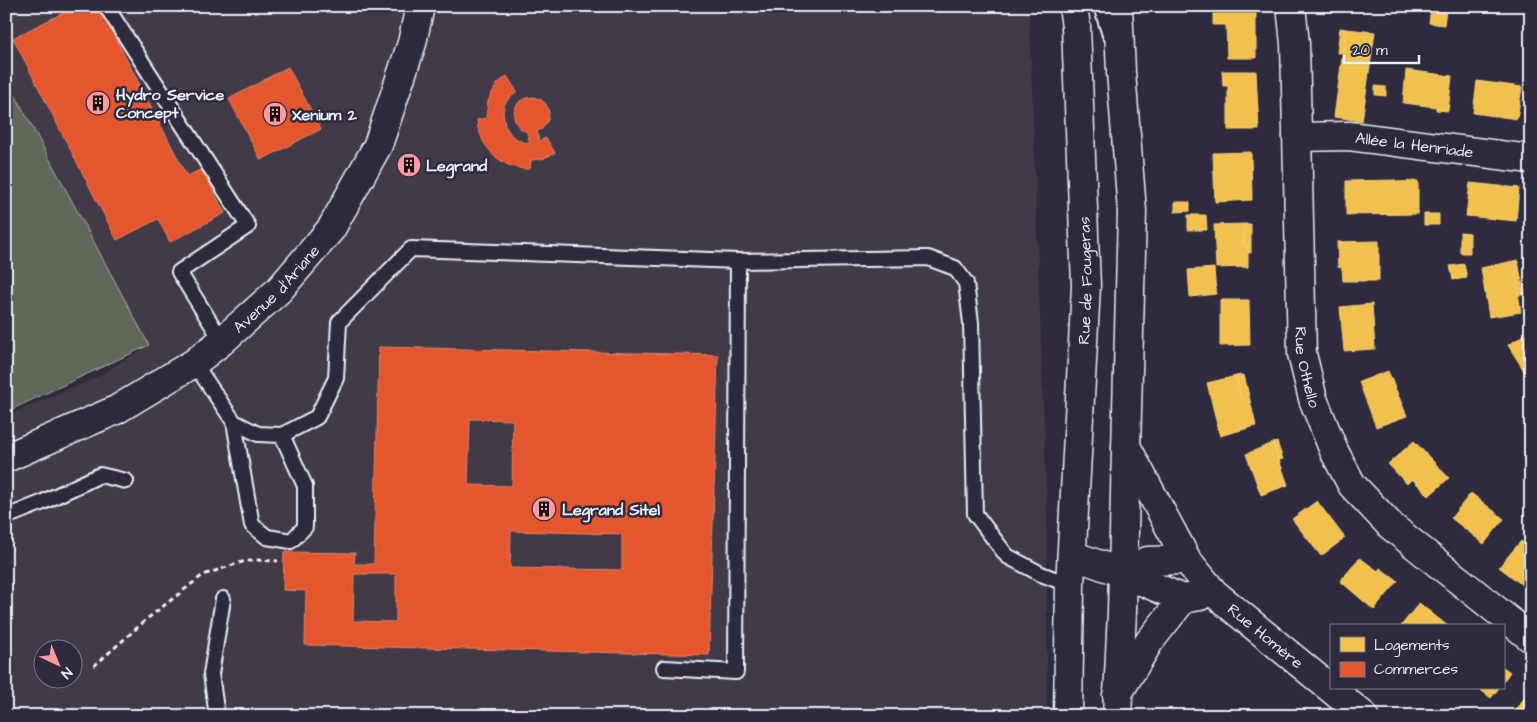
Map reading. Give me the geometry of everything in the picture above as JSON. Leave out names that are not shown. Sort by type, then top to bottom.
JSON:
[{"type":"street","name":"Avenue d'Ariane","points":[[6,458],[116,410],[194,363],[222,341],[279,290],[331,229],[378,145],[412,43],[420,6]]},
{"type":"street","name":"Rue de Fougeras","points":[[1068,716],[1070,585],[1086,286],[1076,27],[1073,6]]},
{"type":"street","points":[[1117,705],[1123,573],[1132,211],[1121,72],[1118,6]]},
{"type":"street","name":"Rue Othello","points":[[1290,6],[1295,44],[1302,354],[1313,399],[1334,451],[1352,485],[1391,526],[1531,638]]},
{"type":"street","name":"Allée la Henriade","points":[[1297,137],[1348,136],[1531,159]]},
{"type":"street","name":"Rue Homère","points":[[1126,446],[1186,560],[1214,593],[1330,688]]},
{"type":"street","points":[[1072,555],[1123,573],[1183,599],[1149,642],[1117,705]]},
{"type":"street","points":[[1123,573],[1147,561],[1186,560]]},
{"type":"street","name":"Rue Homère","points":[[1183,599],[1214,593]]},
{"type":"street","name":"Rue Homère","points":[[1332,690],[1364,716]]},
{"type":"lane","points":[[106,6],[248,226],[179,272],[222,341]]},
{"type":"lane","points":[[1101,6],[1121,72]]},
{"type":"lane","points":[[234,422],[258,434],[282,434],[317,417],[336,378],[339,322],[411,249],[738,261],[928,258],[955,268],[966,283],[971,322],[975,514],[1007,556],[1041,574],[1070,585]]},
{"type":"lane","points":[[664,668],[736,672],[738,261]]},
{"type":"lane","points":[[194,363],[234,422],[252,525],[267,537],[290,541],[305,527],[305,486],[282,434]]},
{"type":"lane","points":[[6,517],[100,476],[126,481]]},
{"type":"lane","points":[[217,716],[211,674],[223,599]]},
{"type":"path","points":[[94,666],[148,618],[203,575],[242,562],[257,560],[278,561]]},
{"type":"shaded area","points":[[6,6],[1029,6],[1047,512],[1047,716],[6,716],[6,416],[95,378],[149,345],[6,78]]},
{"type":"green space","points":[[6,78],[149,345],[6,412]]},
{"type":"building: Logements","points":[[1213,6],[1244,6],[1244,11],[1213,11]]},
{"type":"building: Logements","points":[[1431,8],[1446,10],[1444,25],[1429,23]]},
{"type":"building: Logements","points":[[1213,11],[1256,11],[1256,58],[1227,58],[1226,25],[1213,25]]},
{"type":"building: Logements","points":[[1340,28],[1346,29],[1343,53],[1337,53]]},
{"type":"building: Logements","points":[[1346,29],[1375,32],[1362,121],[1334,117]]},
{"type":"building: Logements","points":[[1406,70],[1452,76],[1448,111],[1436,110],[1436,107],[1403,103]]},
{"type":"building: Logements","points":[[1222,71],[1256,71],[1259,130],[1228,130],[1228,86],[1223,86]]},
{"type":"building: Logements","points":[[1477,81],[1522,87],[1517,119],[1473,113]]},
{"type":"building: Logements","points":[[1375,86],[1386,87],[1386,96],[1375,95]]},
{"type":"building: Logements","points":[[1251,152],[1252,200],[1215,202],[1213,153]]},
{"type":"building: Logements","points":[[1396,180],[1396,182],[1418,181],[1418,214],[1346,215],[1346,181]]},
{"type":"building: Logements","points":[[1470,183],[1519,188],[1516,221],[1466,216]]},
{"type":"building: Logements","points":[[1175,202],[1190,202],[1190,211],[1175,212]]},
{"type":"building: Logements","points":[[1424,214],[1439,214],[1439,225],[1424,225]]},
{"type":"building: Logements","points":[[1188,215],[1206,215],[1207,230],[1188,230]]},
{"type":"building: Logements","points":[[1244,224],[1251,224],[1251,253],[1248,253],[1248,246],[1244,246]]},
{"type":"building: Logements","points":[[1244,224],[1244,246],[1248,246],[1248,267],[1216,268],[1214,225]]},
{"type":"building: Logements","points":[[1460,232],[1470,233],[1470,253],[1460,253]]},
{"type":"building: Logements","points":[[1379,241],[1379,281],[1343,281],[1342,268],[1338,267],[1337,242]]},
{"type":"building: Logements","points":[[1518,260],[1520,272],[1515,273],[1521,312],[1489,317],[1481,268]]},
{"type":"building: Logements","points":[[1464,264],[1467,278],[1453,280],[1450,266]]},
{"type":"building: Logements","points":[[1214,268],[1216,294],[1190,297],[1188,270]]},
{"type":"building: Logements","points":[[1520,272],[1525,295],[1519,295],[1515,273]]},
{"type":"building: Logements","points":[[1220,300],[1249,300],[1250,345],[1220,346]]},
{"type":"building: Logements","points":[[1372,304],[1375,349],[1344,351],[1340,307]]},
{"type":"building: Logements","points":[[1531,331],[1531,382],[1508,345]]},
{"type":"building: Logements","points":[[1388,371],[1407,416],[1376,427],[1359,382]]},
{"type":"building: Logements","points":[[1244,375],[1249,396],[1241,399],[1236,376]]},
{"type":"building: Logements","points":[[1236,376],[1241,399],[1249,396],[1256,426],[1220,436],[1207,383]]},
{"type":"building: Logements","points":[[1414,441],[1449,478],[1429,496],[1412,479],[1407,484],[1388,464]]},
{"type":"building: Logements","points":[[1277,442],[1283,459],[1279,460],[1273,443]]},
{"type":"building: Logements","points":[[1273,443],[1288,485],[1261,495],[1246,454]]},
{"type":"building: Logements","points":[[1471,493],[1504,519],[1484,544],[1451,518]]},
{"type":"building: Logements","points":[[1317,501],[1345,538],[1321,556],[1292,519]]},
{"type":"building: Logements","points":[[1521,541],[1531,549],[1531,592],[1499,567]]},
{"type":"building: Logements","points":[[1360,558],[1378,571],[1380,568],[1398,581],[1374,610],[1340,581]]},
{"type":"building: Logements","points":[[1419,603],[1445,624],[1403,624]]},
{"type":"building: Logements","points":[[1504,668],[1510,672],[1504,681]]},
{"type":"building: Logements","points":[[1481,690],[1497,690],[1491,698]]},
{"type":"building: Logements","points":[[1531,690],[1531,716],[1514,716],[1512,714]]},
{"type":"building: Commerces","name":"Hydro Service Concept","points":[[77,6],[99,6],[187,176],[202,169],[225,213],[170,242],[158,219],[117,240],[13,38]]},
{"type":"building: Commerces","name":"Xenium 2","points":[[288,67],[321,129],[261,160],[229,99]]},
{"type":"building: Commerces","points":[[507,76],[517,92],[504,105],[503,113],[505,126],[512,136],[522,142],[530,143],[527,132],[517,125],[514,118],[515,108],[520,101],[534,97],[546,104],[549,112],[548,120],[542,129],[537,131],[539,141],[546,138],[555,153],[542,159],[531,160],[530,169],[508,165],[494,156],[484,143],[478,128],[477,120],[486,118],[488,101],[497,84]]},
{"type":"building: Commerces","name":"Legrand","points":[[408,156],[416,160],[411,174],[402,171]]},
{"type":"building: Commerces","name":"Legrand Sitel","points":[[379,347],[718,355],[709,655],[305,645],[306,591],[283,590],[284,552],[355,553],[354,564],[374,564]],"holes":[[[470,419],[513,420],[512,486],[468,485]],[[511,531],[622,534],[622,570],[510,568]],[[354,574],[396,574],[396,622],[353,621]]]},
{"type":"place","name":"Hydro Service Concept","points":[[98,103]]},
{"type":"place","name":"Xenium 2","points":[[275,114]]},
{"type":"place","name":"Legrand","points":[[409,165]]},
{"type":"place","name":"Legrand Sitel","points":[[544,509]]}]
